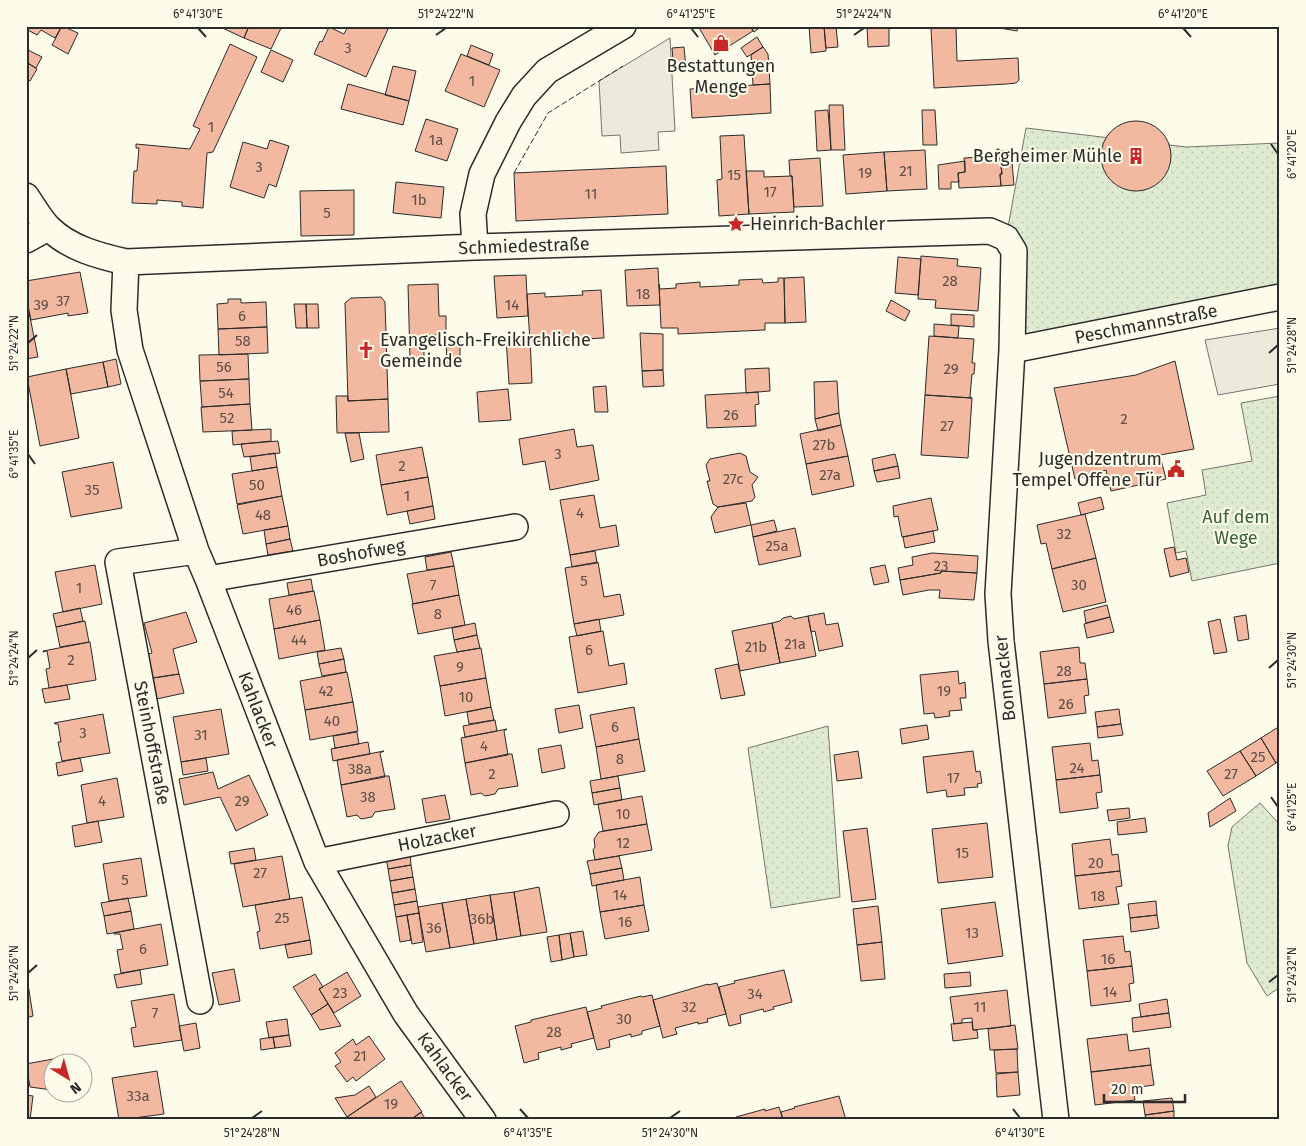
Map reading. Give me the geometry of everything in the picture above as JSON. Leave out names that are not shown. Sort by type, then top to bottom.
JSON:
[{"type":"street","points":[[475,247],[473,214],[482,174],[508,122],[524,96],[547,71],[623,26]]},
{"type":"street","points":[[26,196],[48,228],[26,240]]},
{"type":"street","name":"Schmiedestraße","points":[[48,228],[72,245],[99,256],[126,262],[475,247],[990,231],[1006,238]]},
{"type":"street","name":"Bonnacker","points":[[1006,238],[1014,251],[1012,350],[998,594],[1001,641],[1056,1120]]},
{"type":"street","name":"Kahlacker","points":[[126,262],[124,310],[130,350],[196,551],[317,862],[406,1014],[483,1120]]},
{"type":"street","name":"Peschmannstraße","points":[[1012,350],[1280,297]]},
{"type":"street","name":"Boshofweg","points":[[208,578],[514,527]]},
{"type":"street","name":"Steinhoffstraße","points":[[196,551],[118,562],[200,1001]]},
{"type":"street","name":"Holzacker","points":[[317,862],[556,814]]},
{"type":"green space","points":[[1026,128],[1186,147],[1280,143],[1280,297],[1012,350],[1006,238]]},
{"type":"green space","name":"Auf dem Wege","points":[[1280,396],[1280,563],[1192,581],[1186,551],[1176,553],[1167,503],[1206,495],[1202,470],[1252,461],[1241,403]]},
{"type":"green space","points":[[828,726],[840,897],[771,908],[748,748]]},
{"type":"green space","points":[[1260,803],[1280,825],[1280,987],[1267,996],[1247,963],[1228,846],[1232,827]]},
{"type":"shaded area","points":[[670,38],[675,131],[658,132],[659,150],[621,153],[620,135],[602,136],[599,81]]},
{"type":"shaded area","points":[[1280,328],[1280,384],[1218,395],[1205,340]]},
{"type":"building","points":[[27,26],[62,26],[55,38],[41,30],[37,35],[26,29]]},
{"type":"building","points":[[62,26],[78,33],[68,54],[52,45]]},
{"type":"building","points":[[218,26],[249,26],[244,38]]},
{"type":"building","points":[[249,26],[282,26],[271,49],[244,38]]},
{"type":"building","points":[[348,26],[380,26],[388,29],[366,77],[314,54],[329,27],[344,34]]},
{"type":"building","name":"Bestattungen Menge","points":[[698,26],[750,26],[753,31],[715,55]]},
{"type":"building","points":[[750,26],[762,26],[754,32]]},
{"type":"building","points":[[809,26],[824,26],[826,51],[811,53]]},
{"type":"building","points":[[824,26],[836,26],[838,47],[826,48]]},
{"type":"building","points":[[867,26],[889,26],[889,46],[868,47]]},
{"type":"building","points":[[988,26],[1018,26],[1017,31]]},
{"type":"building","points":[[956,27],[957,61],[1018,58],[1019,80],[1016,83],[1007,84],[934,88],[931,28]]},
{"type":"building","points":[[757,37],[763,47],[747,57],[741,48]]},
{"type":"building","points":[[230,44],[257,57],[213,152],[207,153],[203,208],[182,206],[182,202],[157,200],[157,204],[132,203],[134,171],[137,171],[139,148],[136,148],[136,144],[190,149],[200,129],[193,126]]},
{"type":"building","points":[[471,45],[493,54],[489,65],[467,56]]},
{"type":"building","points":[[684,47],[686,69],[674,70],[672,48]]},
{"type":"building","points":[[763,47],[768,54],[770,84],[753,85],[751,55]]},
{"type":"building","points":[[26,49],[42,57],[36,68],[26,62]]},
{"type":"building","points":[[271,50],[293,60],[283,82],[261,72]]},
{"type":"building","points":[[461,54],[500,70],[484,107],[445,91]]},
{"type":"building","points":[[26,62],[37,69],[30,81],[26,79]]},
{"type":"building","points":[[393,66],[416,71],[409,101],[385,95]]},
{"type":"building","points":[[348,84],[409,101],[403,125],[341,109]]},
{"type":"building","points":[[770,84],[771,113],[692,118],[690,89]]},
{"type":"building","points":[[829,105],[843,105],[845,150],[831,150]]},
{"type":"building","points":[[828,110],[831,150],[817,151],[815,111]]},
{"type":"building","points":[[922,110],[935,110],[937,145],[923,145]]},
{"type":"building","points":[[426,119],[458,129],[447,161],[415,151]]},
{"type":"building","name":"Bergheimer Mühle","points":[[1143,121],[1156,127],[1165,136],[1169,142],[1171,156],[1169,170],[1161,181],[1150,189],[1129,191],[1122,189],[1111,181],[1103,170],[1101,149],[1103,142],[1111,131],[1122,123]]},
{"type":"building","points":[[744,135],[749,214],[719,216],[717,180],[722,179],[720,136]]},
{"type":"building","points":[[270,140],[289,146],[276,187],[269,184],[264,198],[230,187],[243,142],[267,149]]},
{"type":"building","points":[[997,149],[999,149],[1002,174],[1000,174],[1001,186],[959,188],[958,173],[965,172],[964,158],[997,156]]},
{"type":"building","points":[[925,150],[927,189],[887,191],[884,152]]},
{"type":"building","points":[[1011,150],[1014,185],[1001,186],[1000,174],[1002,174],[999,151]]},
{"type":"building","points":[[884,152],[887,191],[846,194],[843,155]]},
{"type":"building","points":[[820,158],[823,206],[794,207],[789,160]]},
{"type":"building","points":[[965,161],[965,172],[958,173],[959,182],[951,182],[951,189],[939,189],[938,165]]},
{"type":"building","points":[[666,166],[668,214],[516,221],[514,173]]},
{"type":"building","points":[[746,171],[764,171],[764,177],[792,176],[794,212],[749,214]]},
{"type":"building","points":[[396,182],[444,187],[441,218],[393,213]]},
{"type":"building","points":[[354,190],[354,235],[301,236],[300,191]]},
{"type":"building","points":[[921,256],[958,259],[957,266],[981,268],[978,311],[935,308],[936,300],[918,299]]},
{"type":"building","points":[[898,257],[921,259],[918,295],[895,293]]},
{"type":"building","points":[[658,268],[660,305],[627,306],[625,270]]},
{"type":"building","points":[[80,272],[88,313],[68,316],[68,313],[31,320],[26,297],[26,281]]},
{"type":"building","points":[[526,275],[528,316],[497,318],[494,276]]},
{"type":"building","points":[[804,277],[806,322],[785,323],[784,278]]},
{"type":"building","points":[[778,278],[784,278],[785,323],[765,323],[765,330],[678,334],[678,328],[661,328],[659,284],[660,289],[676,288],[676,284],[700,282],[700,287],[739,285],[739,280],[762,279],[763,283],[778,282]]},
{"type":"building","points":[[438,284],[439,316],[446,316],[446,335],[424,335],[424,358],[410,359],[408,285]]},
{"type":"building","points":[[601,290],[604,338],[530,342],[527,294],[545,293],[545,297],[583,295],[582,291]]},
{"type":"building","points":[[26,297],[38,357],[26,359]]},
{"type":"building","name":"Evangelisch-Freikirchliche Gemeinde","points":[[381,297],[385,302],[388,399],[348,401],[345,303],[351,298]]},
{"type":"building","points":[[228,299],[241,299],[241,303],[266,302],[267,327],[218,329],[217,304],[228,303]]},
{"type":"building","points":[[891,300],[910,311],[905,321],[886,311]]},
{"type":"building","points":[[294,304],[306,304],[307,328],[296,328]]},
{"type":"building","points":[[306,304],[318,304],[319,328],[307,328]]},
{"type":"building","points":[[951,314],[974,315],[974,327],[951,325]]},
{"type":"building","points":[[934,324],[959,326],[958,338],[934,336]]},
{"type":"building","points":[[267,327],[268,353],[219,355],[218,329]]},
{"type":"building","points":[[640,333],[663,334],[663,370],[642,371]]},
{"type":"building","points":[[929,336],[974,339],[972,363],[975,363],[970,397],[972,398],[925,395]]},
{"type":"building","points":[[530,337],[532,383],[509,384],[506,338]]},
{"type":"building","points":[[460,340],[460,364],[447,364],[446,341]]},
{"type":"building","points":[[248,354],[249,379],[200,381],[199,355]]},
{"type":"building","points":[[116,359],[121,384],[108,387],[103,362]]},
{"type":"building","points":[[1175,361],[1194,449],[1160,455],[1166,479],[1111,491],[1106,470],[1075,479],[1054,388],[1136,375]]},
{"type":"building","points":[[103,362],[108,387],[71,394],[66,369]]},
{"type":"building","points":[[769,368],[770,391],[746,393],[745,369]]},
{"type":"building","points":[[66,369],[79,438],[40,446],[27,377]]},
{"type":"building","points":[[663,370],[664,386],[643,387],[642,371]]},
{"type":"building","points":[[249,379],[250,404],[202,407],[200,381]]},
{"type":"building","points":[[837,381],[839,413],[815,419],[814,382]]},
{"type":"building","points":[[606,386],[608,412],[595,412],[593,387]]},
{"type":"building","points":[[508,389],[511,420],[479,422],[477,392]]},
{"type":"building","points":[[758,392],[759,404],[755,405],[756,426],[707,428],[705,395]]},
{"type":"building","points":[[925,395],[972,398],[968,458],[921,455]]},
{"type":"building","points":[[336,396],[348,396],[348,401],[388,399],[389,432],[337,433]]},
{"type":"building","points":[[250,404],[252,430],[203,432],[201,407]]},
{"type":"building","points":[[839,413],[841,425],[818,431],[815,419]]},
{"type":"building","points":[[841,425],[848,456],[806,464],[800,434]]},
{"type":"building","points":[[271,429],[271,441],[233,445],[232,431]]},
{"type":"building","points":[[574,429],[577,447],[593,445],[599,480],[550,490],[545,461],[523,465],[519,439]]},
{"type":"building","points":[[345,433],[359,433],[364,459],[351,462]]},
{"type":"building","points":[[278,441],[280,453],[244,457],[241,444]]},
{"type":"building","points":[[422,447],[428,477],[381,485],[376,455]]},
{"type":"building","points":[[275,453],[277,467],[252,471],[250,457]]},
{"type":"building","points":[[740,453],[746,456],[750,472],[758,477],[752,485],[755,497],[752,501],[718,507],[713,504],[707,481],[710,481],[706,465],[710,459]]},
{"type":"building","points":[[895,454],[898,466],[874,471],[872,459]]},
{"type":"building","points":[[848,456],[854,486],[812,495],[806,464]]},
{"type":"building","points":[[113,462],[122,508],[71,517],[62,472]]},
{"type":"building","points":[[898,466],[900,478],[877,482],[874,471]]},
{"type":"building","points":[[277,467],[282,496],[237,504],[232,474]]},
{"type":"building","points":[[428,477],[433,506],[387,515],[381,485]]},
{"type":"building","points":[[594,495],[600,528],[616,525],[619,546],[570,555],[560,500]]},
{"type":"building","points":[[282,496],[288,526],[243,534],[237,505]]},
{"type":"building","points":[[1101,497],[1104,509],[1081,515],[1078,503]]},
{"type":"building","points":[[931,498],[938,530],[902,537],[898,516],[894,517],[893,506]]},
{"type":"building","points":[[746,503],[751,525],[715,533],[711,517],[718,507]]},
{"type":"building","points":[[433,506],[435,519],[410,524],[407,511]]},
{"type":"building","points":[[1085,514],[1096,558],[1052,569],[1046,543],[1041,544],[1037,525]]},
{"type":"building","points":[[774,520],[777,531],[753,537],[751,525]]},
{"type":"building","points":[[288,526],[290,539],[266,544],[264,530]]},
{"type":"building","points":[[795,528],[801,556],[759,565],[753,537]]},
{"type":"building","points":[[933,531],[935,542],[905,548],[903,537]]},
{"type":"building","points":[[290,539],[293,551],[268,555],[266,544]]},
{"type":"building","points":[[1174,547],[1177,560],[1186,558],[1189,572],[1170,577],[1164,549]]},
{"type":"building","points":[[595,551],[597,563],[572,567],[570,555]]},
{"type":"building","points":[[451,552],[454,566],[427,570],[425,557]]},
{"type":"building","points":[[932,553],[978,556],[977,573],[941,571],[941,573],[900,580],[898,568],[913,565],[912,557]]},
{"type":"building","points":[[1096,558],[1106,602],[1063,612],[1052,569]]},
{"type":"building","points":[[598,562],[604,597],[620,594],[624,615],[574,624],[565,568]]},
{"type":"building","points":[[95,565],[102,604],[63,612],[55,572]]},
{"type":"building","points":[[885,565],[889,582],[874,585],[870,568]]},
{"type":"building","points":[[454,566],[459,595],[413,604],[407,574]]},
{"type":"building","points":[[941,571],[977,573],[974,600],[939,598],[940,590],[903,595],[900,580],[941,573]]},
{"type":"building","points":[[311,579],[313,591],[289,595],[287,583]]},
{"type":"building","points":[[314,591],[320,620],[274,629],[269,599]]},
{"type":"building","points":[[459,595],[465,625],[418,634],[412,604]]},
{"type":"building","points":[[1107,605],[1110,617],[1086,623],[1084,611]]},
{"type":"building","points":[[80,608],[83,621],[56,627],[53,614]]},
{"type":"building","points":[[186,612],[197,642],[173,649],[179,674],[153,678],[148,654],[152,653],[144,623]]},
{"type":"building","points":[[824,613],[826,625],[838,623],[843,646],[819,651],[815,631],[811,632],[808,616]]},
{"type":"building","points":[[1246,615],[1249,639],[1238,641],[1234,617]]},
{"type":"building","points":[[791,616],[794,619],[808,616],[816,656],[780,663],[772,623]]},
{"type":"building","points":[[1110,617],[1114,632],[1087,638],[1084,624]]},
{"type":"building","points":[[599,619],[601,631],[577,636],[574,624]]},
{"type":"building","points":[[1220,619],[1227,652],[1214,654],[1208,622]]},
{"type":"building","points":[[320,620],[325,650],[279,659],[274,629]]},
{"type":"building","points":[[85,621],[89,642],[60,647],[56,627]]},
{"type":"building","points":[[475,623],[477,635],[454,640],[452,628]]},
{"type":"building","points":[[772,623],[780,663],[740,671],[732,631]]},
{"type":"building","points":[[603,631],[609,666],[624,663],[627,684],[578,693],[569,637]]},
{"type":"building","points":[[477,635],[480,648],[457,652],[454,640]]},
{"type":"building","points":[[90,642],[96,680],[49,688],[46,669],[50,668],[47,651],[43,651]]},
{"type":"building","points":[[1079,647],[1080,663],[1085,663],[1087,679],[1044,684],[1040,652]]},
{"type":"building","points":[[341,648],[344,659],[319,664],[317,652]]},
{"type":"building","points":[[481,648],[486,678],[440,686],[434,656]]},
{"type":"building","points":[[344,659],[346,672],[322,676],[319,664]]},
{"type":"building","points":[[738,664],[745,695],[721,699],[715,669]]},
{"type":"building","points":[[958,671],[959,684],[965,682],[966,698],[960,698],[962,710],[949,711],[950,716],[935,718],[934,713],[924,714],[920,675]]},
{"type":"building","points":[[347,672],[353,702],[305,710],[300,681]]},
{"type":"building","points":[[179,674],[184,693],[157,699],[153,678]]},
{"type":"building","points":[[486,678],[491,707],[445,716],[440,686]]},
{"type":"building","points":[[1087,679],[1089,695],[1084,696],[1086,713],[1048,718],[1044,684]]},
{"type":"building","points":[[67,685],[70,699],[45,703],[42,689]]},
{"type":"building","points":[[353,702],[358,731],[310,740],[305,710]]},
{"type":"building","points":[[579,705],[583,728],[559,733],[555,709]]},
{"type":"building","points":[[491,707],[494,720],[469,724],[467,712]]},
{"type":"building","points":[[634,707],[639,739],[596,747],[590,715]]},
{"type":"building","points":[[221,709],[229,754],[181,762],[173,717]]},
{"type":"building","points":[[1119,709],[1121,724],[1097,727],[1095,712]]},
{"type":"building","points":[[103,714],[110,753],[62,761],[58,742],[61,742],[58,724],[54,723]]},
{"type":"building","points":[[495,720],[497,731],[465,737],[463,726]]},
{"type":"building","points":[[1121,724],[1123,735],[1098,738],[1097,727]]},
{"type":"building","points":[[927,725],[929,739],[902,744],[900,729]]},
{"type":"building","points":[[1280,726],[1280,761],[1276,763],[1261,738]]},
{"type":"building","points":[[507,729],[504,731],[508,755],[465,763],[461,738]]},
{"type":"building","points":[[357,732],[359,744],[335,748],[333,736]]},
{"type":"building","points":[[1261,738],[1276,763],[1256,776],[1240,751]]},
{"type":"building","points":[[639,739],[645,771],[601,779],[596,747]]},
{"type":"building","points":[[368,742],[370,754],[333,761],[331,749]]},
{"type":"building","points":[[1090,743],[1092,761],[1098,760],[1100,775],[1056,780],[1052,747]]},
{"type":"building","points":[[561,745],[565,768],[542,773],[538,749]]},
{"type":"building","points":[[384,751],[380,753],[385,777],[341,785],[337,760]]},
{"type":"building","points":[[858,751],[862,778],[837,781],[834,755]]},
{"type":"building","points":[[973,751],[976,772],[980,771],[982,783],[977,784],[978,787],[964,788],[965,795],[947,797],[946,790],[927,793],[923,757]]},
{"type":"building","points":[[1240,751],[1256,776],[1223,796],[1207,771]]},
{"type":"building","points":[[512,754],[518,786],[498,789],[495,794],[485,796],[481,793],[471,795],[465,763]]},
{"type":"building","points":[[80,758],[83,771],[58,776],[56,763]]},
{"type":"building","points":[[206,758],[208,771],[183,775],[181,762]]},
{"type":"building","points":[[213,772],[218,789],[249,775],[268,815],[236,831],[220,797],[184,805],[179,779]]},
{"type":"building","points":[[1100,775],[1102,792],[1096,793],[1098,808],[1060,813],[1056,780]]},
{"type":"building","points":[[389,776],[395,809],[375,812],[372,817],[361,819],[357,815],[347,817],[341,785]]},
{"type":"building","points":[[618,776],[620,788],[592,793],[590,781]]},
{"type":"building","points":[[117,778],[124,817],[87,823],[81,785]]},
{"type":"building","points":[[620,788],[622,800],[594,805],[592,793]]},
{"type":"building","points":[[445,795],[450,819],[426,823],[422,799]]},
{"type":"building","points":[[642,796],[647,824],[603,831],[598,804]]},
{"type":"building","points":[[1230,798],[1236,811],[1210,827],[1208,813]]},
{"type":"building","points":[[1129,808],[1130,818],[1109,821],[1107,810]]},
{"type":"building","points":[[1145,818],[1147,832],[1118,835],[1117,822]]},
{"type":"building","points":[[98,821],[102,842],[75,847],[72,826]]},
{"type":"building","points":[[987,823],[993,877],[938,883],[932,829]]},
{"type":"building","points":[[647,824],[652,850],[595,860],[593,850],[595,847],[594,839],[599,832]]},
{"type":"building","points":[[867,828],[876,899],[852,902],[843,831]]},
{"type":"building","points":[[1110,839],[1112,855],[1118,854],[1120,871],[1075,876],[1072,844]]},
{"type":"building","points":[[254,848],[256,860],[231,864],[229,852]]},
{"type":"building","points":[[410,854],[411,865],[388,869],[386,857]]},
{"type":"building","points":[[282,856],[290,899],[243,907],[234,864]]},
{"type":"building","points":[[619,856],[622,868],[590,874],[587,861]]},
{"type":"building","points":[[141,858],[147,896],[109,901],[103,864]]},
{"type":"building","points":[[411,865],[413,877],[390,881],[388,869]]},
{"type":"building","points":[[622,868],[624,880],[592,886],[590,874]]},
{"type":"building","points":[[1120,871],[1122,886],[1116,887],[1119,904],[1079,909],[1075,876]]},
{"type":"building","points":[[413,877],[415,889],[392,893],[390,881]]},
{"type":"building","points":[[640,877],[644,905],[600,912],[596,885]]},
{"type":"building","points":[[539,887],[547,932],[521,936],[514,892]]},
{"type":"building","points":[[415,889],[417,901],[394,905],[392,893]]},
{"type":"building","points":[[514,892],[521,936],[497,940],[490,895]]},
{"type":"building","points":[[490,895],[497,940],[474,944],[466,899]]},
{"type":"building","points":[[302,897],[310,940],[260,949],[257,932],[260,931],[255,905]]},
{"type":"building","points":[[128,898],[131,911],[104,916],[101,903]]},
{"type":"building","points":[[466,899],[474,944],[450,948],[442,903]]},
{"type":"building","points":[[417,901],[419,913],[396,917],[394,905]]},
{"type":"building","points":[[1156,901],[1157,915],[1130,918],[1128,904]]},
{"type":"building","points":[[995,902],[1003,956],[948,964],[941,909]]},
{"type":"building","points":[[442,903],[450,948],[426,952],[418,907]]},
{"type":"building","points":[[644,905],[649,931],[605,939],[600,912]]},
{"type":"building","points":[[878,906],[882,942],[857,945],[853,909]]},
{"type":"building","points":[[131,911],[134,929],[107,934],[104,916]]},
{"type":"building","points":[[419,913],[423,942],[412,944],[407,915]]},
{"type":"building","points":[[407,915],[411,940],[400,942],[396,917]]},
{"type":"building","points":[[1157,915],[1159,928],[1131,932],[1130,918]]},
{"type":"building","points":[[161,924],[168,965],[121,973],[117,950],[123,949],[120,934],[114,933]]},
{"type":"building","points":[[583,931],[587,955],[574,957],[570,933]]},
{"type":"building","points":[[570,933],[574,957],[562,960],[559,935]]},
{"type":"building","points":[[559,935],[562,960],[551,962],[547,937]]},
{"type":"building","points":[[1123,936],[1125,952],[1130,951],[1132,966],[1087,971],[1083,940]]},
{"type":"building","points":[[310,940],[312,954],[288,958],[285,945]]},
{"type":"building","points":[[882,942],[885,979],[861,981],[857,945]]},
{"type":"building","points":[[1132,966],[1134,983],[1129,984],[1131,1001],[1091,1006],[1087,971]]},
{"type":"building","points":[[234,969],[240,1001],[219,1005],[212,973]]},
{"type":"building","points":[[140,970],[142,984],[117,988],[114,975]]},
{"type":"building","points":[[784,970],[792,1002],[773,1007],[774,1009],[764,1012],[763,1009],[740,1015],[741,1023],[729,1026],[719,987],[735,983],[734,981]]},
{"type":"building","points":[[26,971],[33,1016],[26,1018]]},
{"type":"building","points":[[347,972],[361,996],[334,1013],[319,989]]},
{"type":"building","points":[[970,972],[971,986],[945,988],[944,974]]},
{"type":"building","points":[[315,974],[323,987],[319,989],[328,1004],[311,1015],[293,987]]},
{"type":"building","points":[[717,983],[726,1014],[707,1019],[708,1022],[698,1024],[698,1022],[675,1028],[677,1034],[663,1038],[653,1000]]},
{"type":"building","points":[[1007,990],[1011,1026],[973,1030],[972,1018],[962,1019],[962,1023],[954,1024],[950,997]]},
{"type":"building","points":[[174,994],[182,1040],[134,1047],[131,1028],[136,1027],[131,1001]]},
{"type":"building","points":[[652,995],[660,1026],[642,1031],[642,1034],[631,1037],[631,1034],[609,1040],[610,1047],[597,1050],[587,1012],[602,1008],[601,1006]]},
{"type":"building","points":[[1167,999],[1169,1013],[1141,1017],[1139,1004]]},
{"type":"building","points":[[328,1004],[341,1026],[320,1030],[311,1015]]},
{"type":"building","points":[[586,1007],[594,1038],[571,1044],[572,1047],[561,1050],[561,1047],[538,1053],[539,1059],[524,1063],[515,1026],[531,1022],[531,1020]]},
{"type":"building","points":[[1169,1013],[1171,1027],[1133,1032],[1132,1018]]},
{"type":"building","points":[[287,1019],[289,1035],[269,1038],[266,1022]]},
{"type":"building","points":[[972,1022],[973,1030],[977,1030],[978,1038],[953,1041],[951,1024]]},
{"type":"building","points":[[196,1023],[200,1048],[184,1051],[179,1026]]},
{"type":"building","points":[[1015,1025],[1018,1049],[990,1050],[988,1029]]},
{"type":"building","points":[[1127,1034],[1129,1051],[1149,1048],[1151,1065],[1091,1072],[1087,1039]]},
{"type":"building","points":[[289,1035],[291,1046],[275,1048],[273,1037]]},
{"type":"building","points":[[369,1036],[385,1059],[356,1081],[353,1077],[347,1082],[335,1066],[341,1062],[335,1053],[353,1039],[356,1045]]},
{"type":"building","points":[[273,1037],[275,1048],[261,1050],[260,1039]]},
{"type":"building","points":[[1017,1049],[1018,1072],[996,1073],[994,1050]]},
{"type":"building","points":[[42,1061],[42,1089],[30,1087],[26,1064]]},
{"type":"building","points":[[1151,1065],[1154,1085],[1133,1088],[1135,1100],[1095,1105],[1091,1072]]},
{"type":"building","points":[[157,1071],[164,1114],[119,1120],[112,1078]]},
{"type":"building","points":[[1018,1072],[1020,1095],[997,1097],[996,1074]]},
{"type":"building","points":[[401,1081],[422,1112],[410,1120],[349,1120],[347,1117]]},
{"type":"building","points":[[369,1086],[376,1097],[347,1117],[335,1098],[355,1095]]},
{"type":"building","points":[[26,1095],[33,1096],[30,1120],[26,1120]]},
{"type":"building","points":[[839,1096],[846,1120],[783,1120],[781,1112]]},
{"type":"building","points":[[1172,1098],[1174,1111],[1145,1115],[1143,1101]]},
{"type":"building","points":[[779,1107],[783,1120],[733,1120],[736,1117]]},
{"type":"building","points":[[1174,1111],[1174,1120],[1146,1120],[1145,1115]]},
{"type":"building","points":[[421,1112],[426,1120],[410,1120]]},
{"type":"fence","points":[[514,173],[548,113],[623,66]]},
{"type":"place","name":"Bestattungen Menge","points":[[721,43]]},
{"type":"place","name":"Bergheimer Mühle","points":[[1136,156]]},
{"type":"place","name":"Heinrich Bachler","points":[[736,224]]},
{"type":"place","name":"Evangelisch-Freikirchliche Gemeinde","points":[[366,350]]},
{"type":"place","name":"Jugendzentrum Tempel Offene Tür","points":[[1176,469]]}]
